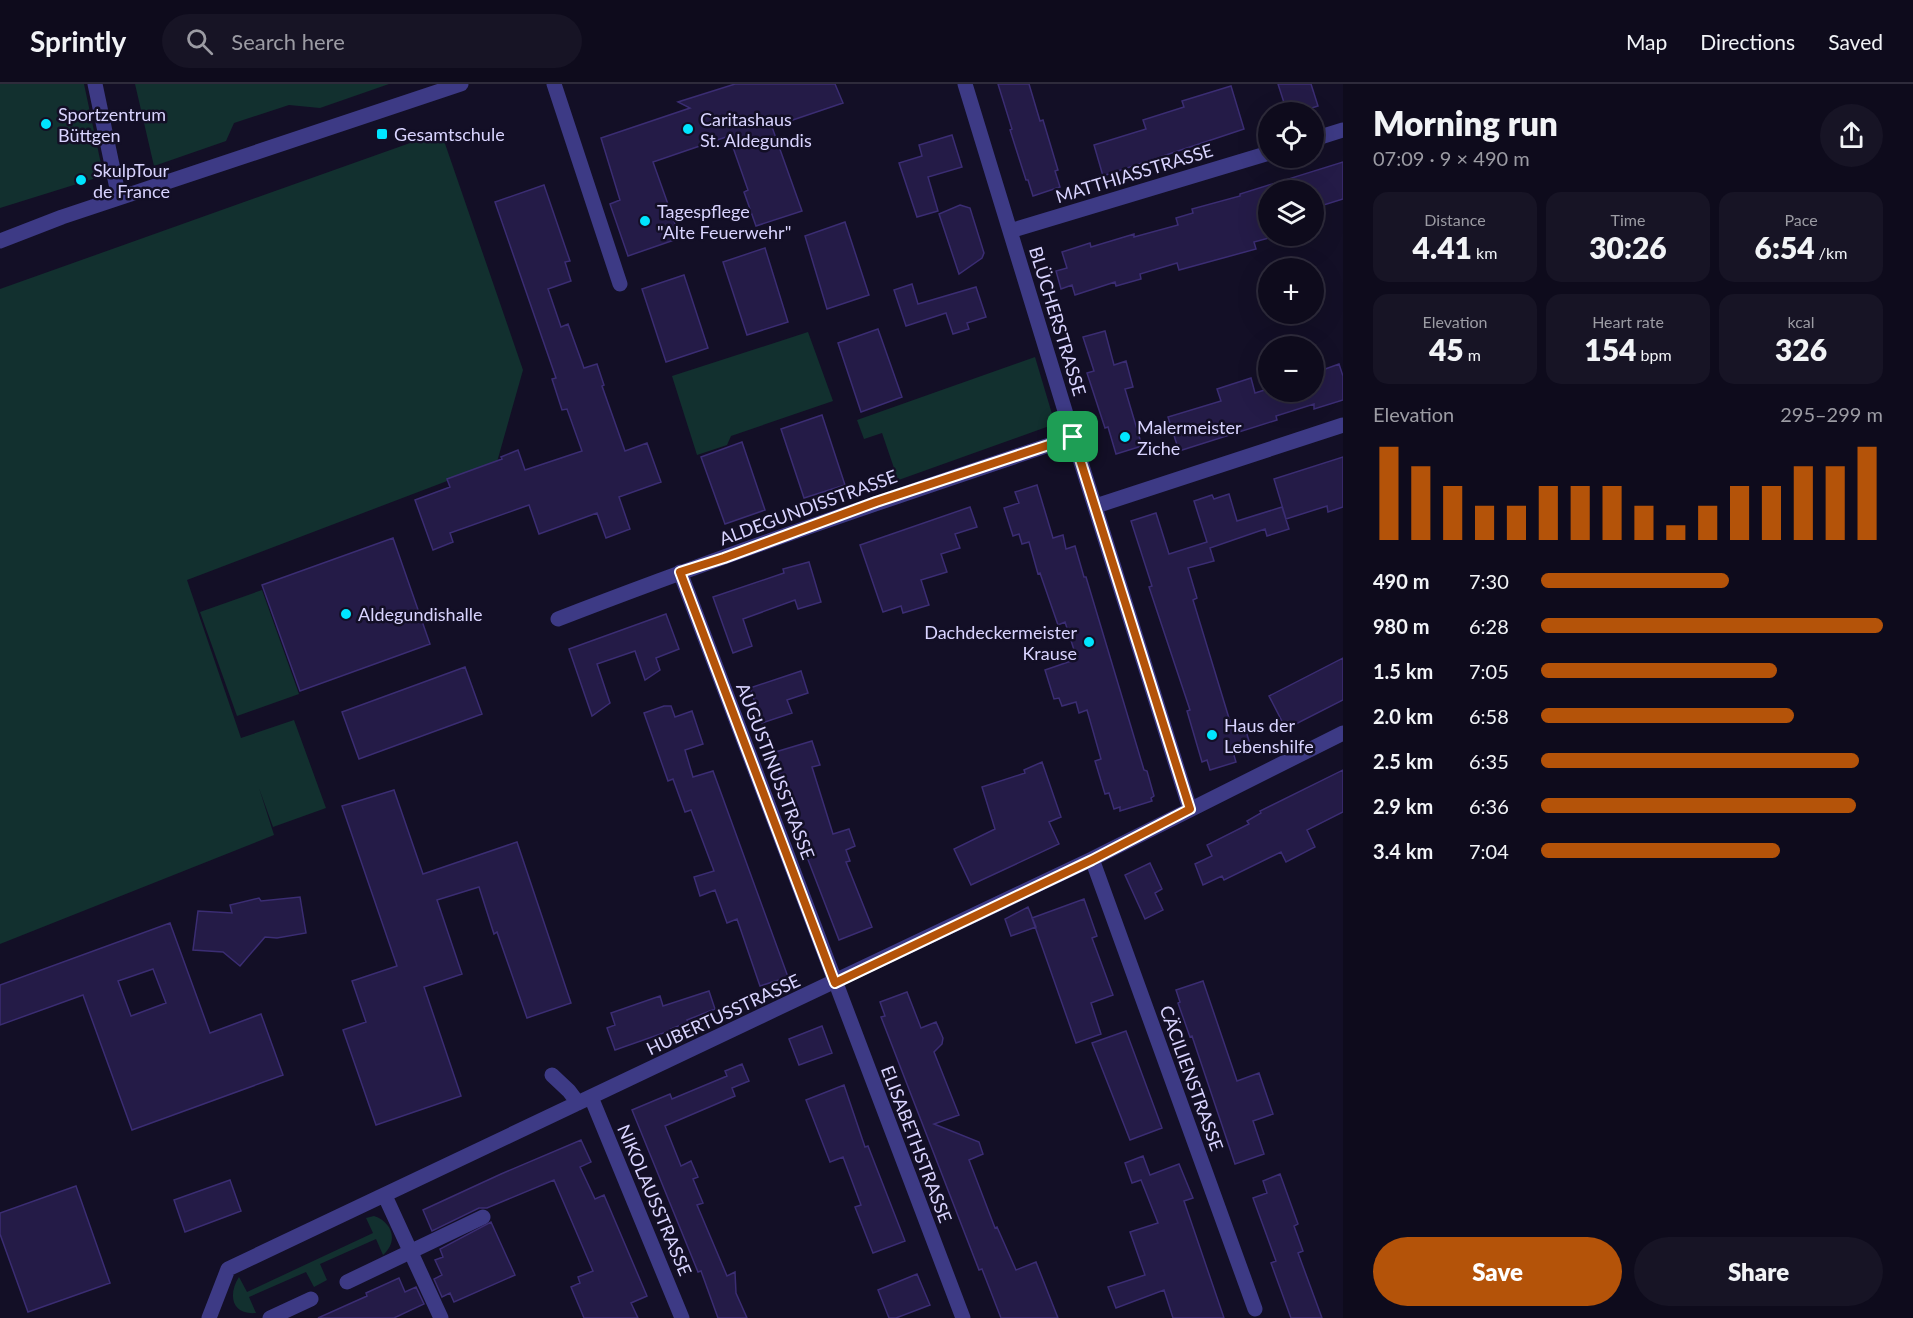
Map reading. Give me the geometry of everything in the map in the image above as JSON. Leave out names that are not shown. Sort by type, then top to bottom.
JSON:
[{"type":"street","points":[[95,84],[120,198]]},
{"type":"street","points":[[0,241],[120,198],[461,84]]},
{"type":"street","points":[[554,84],[620,284]]},
{"type":"street","name":"BLÜCHERSTRASSE","points":[[965,84],[1190,809]]},
{"type":"street","points":[[1324,136],[1343,130]]},
{"type":"street","name":"MATTHIASSTRASSE","points":[[1010,231],[1258,156]]},
{"type":"street","points":[[1096,506],[1343,425]]},
{"type":"street","name":"ALDEGUNDISSTRASSE","points":[[558,619],[680,572],[876,502],[1073,437]]},
{"type":"street","name":"AUGUSTINUSSTRASSE","points":[[680,572],[835,983]]},
{"type":"street","name":"HUBERTUSSTRASSE","points":[[213,1317],[228,1269],[1092,860],[1343,733]]},
{"type":"street","name":"CÄCILIENSTRASSE","points":[[1092,860],[1255,1309]]},
{"type":"street","name":"ELISABETHSTRASSE","points":[[835,983],[963,1318]]},
{"type":"street","points":[[552,1076],[569,1092],[584,1100]]},
{"type":"street","name":"NIKOLAUSSTRASSE","points":[[584,1100],[682,1318]]},
{"type":"street","points":[[385,1196],[441,1318]]},
{"type":"street","points":[[347,1282],[483,1217]]},
{"type":"street","points":[[270,1318],[311,1299]]},
{"type":"green space","name":"Sportzentrum Büttgen","points":[[0,84],[84,84],[101,164],[93,179],[0,208]]},
{"type":"green space","points":[[135,84],[389,84],[320,108],[289,105],[234,123],[226,141],[154,166]]},
{"type":"green space","points":[[441,132],[523,370],[497,462],[187,580],[241,738],[294,720],[326,808],[273,827],[259,788],[274,835],[0,944],[0,289]]},
{"type":"green space","points":[[808,332],[833,401],[731,436],[727,445],[697,455],[672,376]]},
{"type":"green space","points":[[1035,357],[1055,424],[879,487],[875,475],[894,468],[882,433],[864,439],[857,420]]},
{"type":"green space","points":[[262,590],[299,694],[237,716],[200,612]]},
{"type":"green space","points":[[374,1216],[385,1223],[391,1232],[391,1244],[383,1255],[376,1239],[320,1264],[327,1280],[314,1287],[306,1272],[249,1297],[256,1313],[241,1311],[237,1307],[233,1296],[239,1277],[247,1292],[373,1233],[366,1218]]},
{"type":"building","points":[[735,84],[835,84],[843,103],[772,127],[802,211],[756,226],[744,192],[748,190],[729,136],[653,162],[680,238],[628,256],[610,204],[620,200],[601,138],[690,108],[678,102]]},
{"type":"building","points":[[998,84],[1029,84],[1040,121],[1043,120],[1058,170],[1055,171],[1060,187],[1033,196],[1010,130],[1012,129]]},
{"type":"building","points":[[1278,84],[1311,84],[1317,102],[1284,102]]},
{"type":"building","points":[[1231,86],[1244,129],[1103,176],[1094,145],[1146,129],[1143,120],[1184,107],[1182,101]]},
{"type":"building","points":[[952,135],[962,167],[928,177],[938,211],[917,217],[899,163],[922,156],[919,145]]},
{"type":"building","points":[[1343,162],[1343,199],[1324,205],[1324,180],[1285,180],[1324,168]]},
{"type":"building","points":[[544,185],[570,261],[565,262],[571,281],[548,289],[561,327],[568,324],[584,368],[597,364],[604,385],[602,386],[625,451],[647,443],[661,482],[619,497],[630,529],[606,538],[597,513],[539,534],[529,505],[450,533],[453,542],[433,550],[415,500],[450,487],[447,479],[502,459],[501,457],[518,450],[525,470],[582,451],[567,409],[562,410],[552,379],[556,378],[495,202]]},
{"type":"building","points":[[1258,188],[1258,241],[1254,242],[1256,249],[1179,270],[1177,263],[1140,274],[1141,279],[1116,286],[1115,282],[1075,295],[1072,285],[1061,289],[1056,271],[1067,268],[1062,252],[1090,243],[1091,247],[1134,234],[1134,237],[1178,225],[1176,218],[1193,213],[1192,209],[1240,196],[1240,194]]},
{"type":"building","points":[[960,205],[970,208],[984,253],[982,258],[959,274],[939,214]]},
{"type":"building","points":[[845,222],[869,295],[827,309],[805,236]]},
{"type":"building","points":[[765,248],[788,322],[747,335],[723,262]]},
{"type":"building","points":[[684,275],[708,348],[666,362],[642,289]]},
{"type":"building","points":[[912,284],[918,304],[976,287],[986,317],[967,323],[969,329],[953,334],[946,313],[906,326],[894,290]]},
{"type":"building","points":[[878,329],[902,397],[861,412],[838,343]]},
{"type":"building","points":[[1105,331],[1114,365],[1126,361],[1133,387],[1125,389],[1142,446],[1116,454],[1087,373],[1094,371],[1083,337]]},
{"type":"building","points":[[1339,364],[1343,376],[1343,400],[1314,409],[1314,404],[1276,416],[1277,420],[1179,451],[1168,417],[1221,401],[1217,389],[1251,378],[1255,393],[1258,392],[1258,402],[1324,402],[1324,369]]},
{"type":"building","points":[[822,415],[845,485],[804,498],[781,429]]},
{"type":"building","points":[[742,442],[765,510],[725,524],[701,457]]},
{"type":"building","points":[[1343,457],[1343,507],[1328,512],[1327,506],[1286,519],[1274,479]]},
{"type":"building","points":[[1037,485],[1053,538],[1063,535],[1066,549],[1075,546],[1154,796],[1151,798],[1152,801],[1120,811],[1120,807],[1114,809],[1109,793],[1105,794],[1095,761],[1101,759],[1087,710],[1079,713],[1076,702],[1062,706],[1059,698],[1054,699],[1045,670],[1077,659],[1065,622],[1058,625],[1040,573],[1038,574],[1029,542],[1022,544],[1019,534],[1013,536],[1004,508],[1019,503],[1015,492]]},
{"type":"building","points":[[1229,494],[1237,521],[1282,507],[1289,529],[1267,536],[1265,529],[1210,548],[1214,561],[1188,568],[1197,598],[1193,600],[1232,728],[1244,725],[1251,747],[1233,752],[1236,762],[1210,770],[1207,760],[1202,762],[1187,711],[1190,710],[1149,587],[1152,586],[1131,521],[1156,513],[1169,554],[1207,542],[1194,501],[1212,495],[1214,499]]},
{"type":"building","points":[[970,507],[977,527],[955,534],[960,548],[941,554],[947,572],[921,580],[929,605],[903,613],[901,606],[883,612],[860,545]]},
{"type":"building","name":"Aldegundishalle","points":[[393,538],[430,644],[300,691],[262,585]]},
{"type":"building","points":[[809,562],[821,602],[798,609],[795,600],[743,619],[752,646],[733,653],[713,597],[784,573],[783,569]]},
{"type":"building","points":[[666,614],[679,649],[656,658],[660,670],[645,680],[635,651],[597,664],[610,703],[592,716],[569,649]]},
{"type":"building","points":[[1343,658],[1343,700],[1286,729],[1269,696]]},
{"type":"building","points":[[465,667],[482,714],[359,759],[342,712]]},
{"type":"building","points":[[801,671],[808,693],[787,700],[792,713],[762,723],[750,688]]},
{"type":"building","points":[[671,706],[675,717],[692,711],[703,744],[685,750],[693,777],[713,771],[788,977],[760,986],[737,919],[727,923],[715,890],[700,896],[694,877],[714,871],[691,810],[685,812],[673,779],[668,781],[644,713]]},
{"type":"building","points":[[812,741],[820,765],[812,767],[833,834],[849,829],[855,846],[846,850],[850,861],[846,862],[872,927],[839,940],[807,857],[784,776],[780,777],[772,753]]},
{"type":"building","points":[[1042,762],[1061,817],[1049,822],[1059,844],[971,885],[954,849],[995,829],[982,787],[1025,773],[1024,770]]},
{"type":"building","points":[[1343,770],[1343,812],[1307,830],[1315,847],[1286,862],[1281,852],[1224,880],[1222,876],[1203,885],[1195,864],[1212,856],[1207,845],[1249,824],[1247,821],[1261,813],[1260,811]]},
{"type":"building","points":[[394,790],[423,874],[517,842],[571,1003],[527,1018],[497,932],[494,934],[479,887],[437,900],[462,974],[424,987],[461,1096],[376,1125],[343,1030],[366,1022],[352,981],[397,966],[342,806]]},
{"type":"building","points":[[1150,863],[1162,889],[1155,893],[1163,910],[1145,919],[1125,875]]},
{"type":"building","points":[[300,897],[306,933],[277,938],[265,937],[240,966],[223,952],[193,950],[198,911],[232,913],[230,905],[259,898],[261,901]]},
{"type":"building","points":[[1084,899],[1097,936],[1092,938],[1113,995],[1091,1003],[1101,1034],[1076,1043],[1032,918]]},
{"type":"building","points":[[1028,907],[1036,927],[1011,936],[1005,919]]},
{"type":"building","points":[[170,923],[210,1033],[261,1014],[283,1075],[132,1130],[83,995],[0,1025],[0,985]],"holes":[[[153,969],[166,1003],[131,1016],[118,981]]]},
{"type":"building","points":[[1203,981],[1237,1081],[1259,1073],[1273,1114],[1253,1121],[1264,1154],[1235,1164],[1192,1036],[1190,1037],[1178,1003],[1180,1002],[1176,990]]},
{"type":"building","points":[[709,991],[715,1009],[687,1020],[688,1022],[672,1030],[615,1050],[607,1028],[615,1025],[611,1013],[660,996],[663,1006]]},
{"type":"building","points":[[907,992],[921,1028],[936,1022],[943,1038],[942,1044],[934,1052],[959,1115],[934,1124],[979,1142],[983,1154],[969,1160],[995,1228],[997,1227],[1016,1270],[1036,1262],[1058,1318],[1001,1318],[982,1269],[979,1270],[881,1017],[885,1016],[880,1002]]},
{"type":"building","points":[[822,1026],[832,1053],[799,1065],[789,1039]]},
{"type":"building","points":[[1126,1031],[1162,1128],[1130,1140],[1092,1043]]},
{"type":"building","points":[[742,1064],[749,1081],[732,1088],[735,1096],[665,1126],[681,1166],[691,1161],[698,1177],[693,1179],[703,1203],[697,1205],[727,1276],[735,1272],[736,1293],[747,1318],[718,1318],[701,1271],[698,1272],[632,1110],[670,1094],[672,1099],[727,1076],[725,1071]]},
{"type":"building","points":[[844,1085],[865,1147],[868,1146],[905,1241],[873,1253],[855,1207],[861,1205],[843,1157],[830,1162],[806,1100]]},
{"type":"building","points":[[581,1140],[591,1162],[580,1167],[595,1199],[604,1195],[647,1296],[631,1303],[638,1318],[584,1318],[571,1287],[580,1283],[578,1277],[593,1271],[554,1180],[487,1208],[479,1208],[432,1231],[423,1210]]},
{"type":"building","points":[[1143,1156],[1150,1175],[1179,1164],[1193,1198],[1184,1201],[1224,1318],[1173,1318],[1164,1290],[1116,1308],[1108,1287],[1145,1275],[1130,1232],[1158,1223],[1141,1180],[1132,1183],[1125,1163]]},
{"type":"building","points":[[1280,1174],[1298,1224],[1294,1226],[1303,1251],[1298,1253],[1322,1318],[1291,1318],[1271,1263],[1276,1261],[1253,1198],[1267,1193],[1263,1181]]},
{"type":"building","points":[[230,1180],[241,1211],[185,1232],[174,1200]]},
{"type":"building","points":[[76,1186],[110,1283],[28,1312],[0,1234],[0,1213]]},
{"type":"building","points":[[491,1222],[515,1275],[454,1302],[450,1293],[442,1297],[434,1279],[442,1275],[435,1260],[443,1257],[440,1249]]},
{"type":"building","points":[[917,1274],[930,1305],[896,1318],[889,1318],[878,1290]]},
{"type":"building","points":[[399,1278],[405,1292],[416,1287],[424,1304],[394,1318],[318,1318],[367,1296],[366,1293]]},
{"type":"place","name":"Sportzentrum Büttgen","points":[[46,124]]},
{"type":"place","name":"Caritashaus St. Aldegundis","points":[[688,129]]},
{"type":"place","name":"Gesamtschule","points":[[382,134]]},
{"type":"place","name":"SkulpTour de France","points":[[81,180]]},
{"type":"place","name":"Tagespflege \"Alte Feuerwehr\"","points":[[645,221]]},
{"type":"place","name":"Malermeister Ziche","points":[[1125,437]]},
{"type":"place","name":"Aldegundishalle","points":[[346,614]]},
{"type":"place","name":"Dachdeckermeister Krause","points":[[1089,642]]},
{"type":"place","name":"Haus der Lebenshilfe","points":[[1212,735]]},
{"type":"route","points":[[1073,437],[1190,809],[1092,860],[835,983],[680,572],[876,502],[1073,437]]}]
